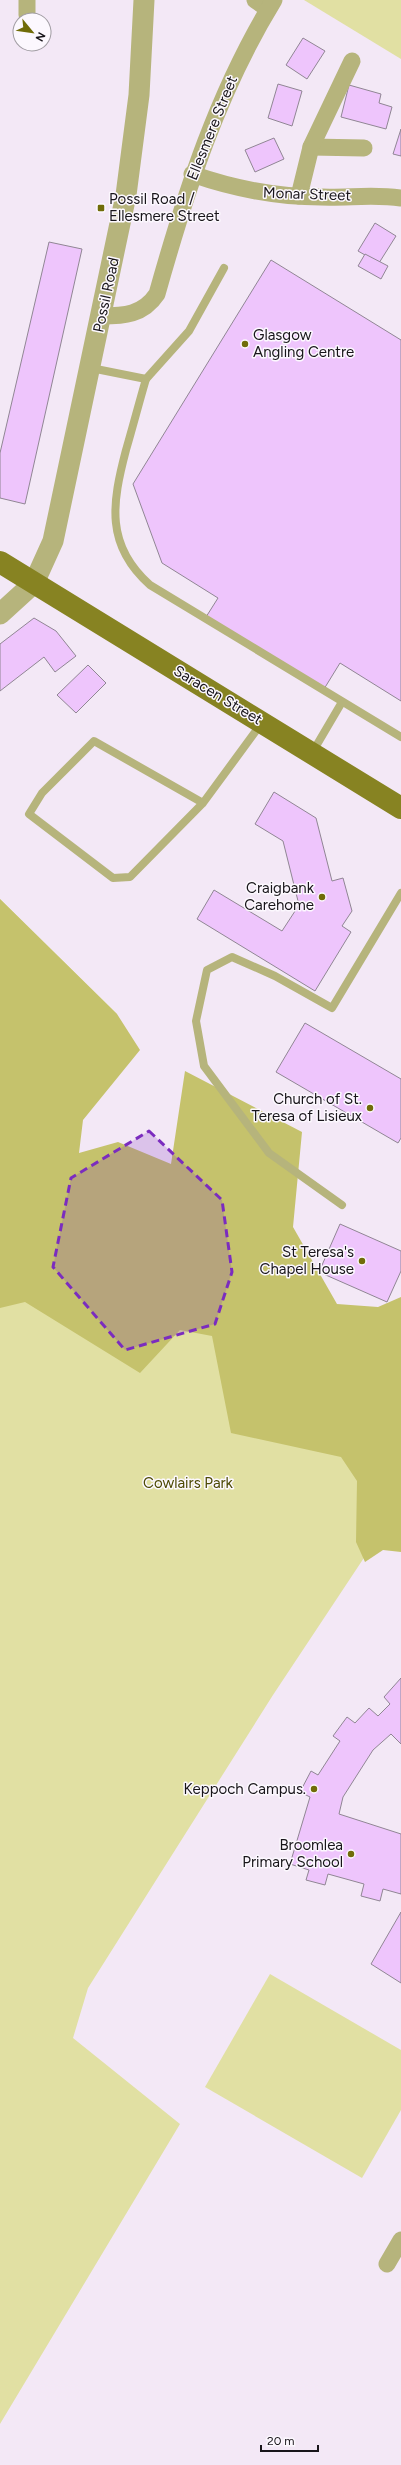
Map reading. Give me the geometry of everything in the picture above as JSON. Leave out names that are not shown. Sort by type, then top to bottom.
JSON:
[{"type":"main road","name":"Saracen Street","points":[[0,562],[401,808]]},
{"type":"street","name":"Possil Road","points":[[34,583],[53,541],[91,368],[126,195],[141,71],[144,0]]},
{"type":"street","name":"Ellesmere Street","points":[[101,316],[133,314],[152,302],[157,294],[192,174],[227,88],[266,3]]},
{"type":"street","points":[[299,196],[311,147],[352,61]]},
{"type":"street","points":[[311,147],[364,148]]},
{"type":"street","name":"Monar Street","points":[[192,174],[228,187],[267,194],[299,196],[370,195],[401,198]]},
{"type":"street","points":[[0,614],[34,583]]},
{"type":"street","points":[[387,2264],[401,2240]]},
{"type":"lane","points":[[224,268],[189,331],[146,379],[117,485],[114,509],[116,532],[124,553],[136,572],[150,585],[401,737]]},
{"type":"lane","points":[[91,368],[146,379]]},
{"type":"lane","points":[[311,754],[342,702]]},
{"type":"lane","points":[[203,803],[94,741],[42,793],[29,814],[113,878],[130,877],[203,803],[263,722]]},
{"type":"lane","points":[[342,1205],[269,1153],[204,1066],[196,1021],[207,970],[232,957],[275,976],[332,1008],[401,893]]},
{"type":"highlighted area","points":[[149,1131],[222,1200],[232,1272],[215,1324],[125,1350],[53,1267],[71,1178]]},
{"type":"green space","points":[[304,0],[401,0],[401,59]]},
{"type":"green space","name":"Cowlairs Park","points":[[0,899],[117,1014],[20,1161],[401,1392],[401,1502],[273,1695],[88,1988],[73,2038],[180,2124],[0,2424]]},
{"type":"green space","points":[[270,1974],[401,2050],[401,2110],[362,2178],[205,2087]]},
{"type":"shaded area","points":[[0,899],[117,1014],[140,1050],[83,1120],[79,1153],[118,1142],[171,1164],[185,1071],[302,1132],[293,1227],[337,1304],[378,1307],[401,1297],[401,1552],[383,1550],[365,1562],[356,1542],[357,1481],[341,1457],[231,1433],[212,1336],[180,1330],[140,1373],[25,1302],[0,1308]]},
{"type":"building","points":[[303,38],[325,51],[307,79],[286,65]]},
{"type":"building","points":[[278,84],[302,91],[292,126],[268,118]]},
{"type":"building","points":[[349,85],[381,94],[379,103],[392,107],[386,129],[341,117]]},
{"type":"building","points":[[401,129],[401,156],[393,154]]},
{"type":"building","points":[[274,138],[284,159],[255,172],[245,150]]},
{"type":"building","points":[[375,223],[396,236],[379,263],[358,251]]},
{"type":"building","points":[[49,242],[82,249],[25,504],[0,498],[0,453]]},
{"type":"building","points":[[365,254],[388,266],[381,279],[358,266]]},
{"type":"building","points":[[271,260],[401,340],[401,701],[340,663],[324,689],[206,617],[218,598],[162,563],[133,484]]},
{"type":"building","points":[[34,618],[56,631],[76,656],[55,672],[44,657],[0,691],[0,644]]},
{"type":"building","points":[[88,665],[106,683],[76,713],[57,695]]},
{"type":"building","name":"Craigbank Carehome","points":[[274,792],[316,818],[332,881],[343,878],[352,911],[342,926],[351,932],[315,991],[197,919],[214,890],[282,931],[299,905],[283,841],[255,824]]},
{"type":"building","name":"Church of St. Teresa of Lisieux","points":[[305,1023],[401,1079],[401,1138],[398,1143],[276,1072]]},
{"type":"building","name":"St Teresa's Chapel House","points":[[340,1224],[401,1251],[401,1271],[387,1302],[319,1272]]},
{"type":"building","points":[[401,1678],[401,1744],[391,1734],[373,1750],[343,1797],[339,1814],[401,1834],[401,1894],[383,1889],[380,1901],[361,1896],[364,1884],[328,1874],[325,1885],[306,1880],[309,1870],[290,1864],[310,1797],[300,1792],[311,1771],[318,1775],[340,1741],[333,1736],[347,1717],[355,1723],[369,1708],[378,1716],[390,1704],[384,1697]]},
{"type":"building","points":[[401,1912],[401,1983],[371,1964]]},
{"type":"place","name":"Possil Road / Ellesmere Street","points":[[101,208]]},
{"type":"place","name":"Glasgow Angling Centre","points":[[245,344]]},
{"type":"place","name":"Craigbank Carehome","points":[[322,897]]},
{"type":"place","name":"Church of St. Teresa of Lisieux","points":[[370,1108]]},
{"type":"place","name":"St Teresa's Chapel House","points":[[362,1261]]},
{"type":"place","name":"Keppoch Campus.","points":[[314,1789]]},
{"type":"place","name":"Broomlea Primary School","points":[[351,1854]]}]
